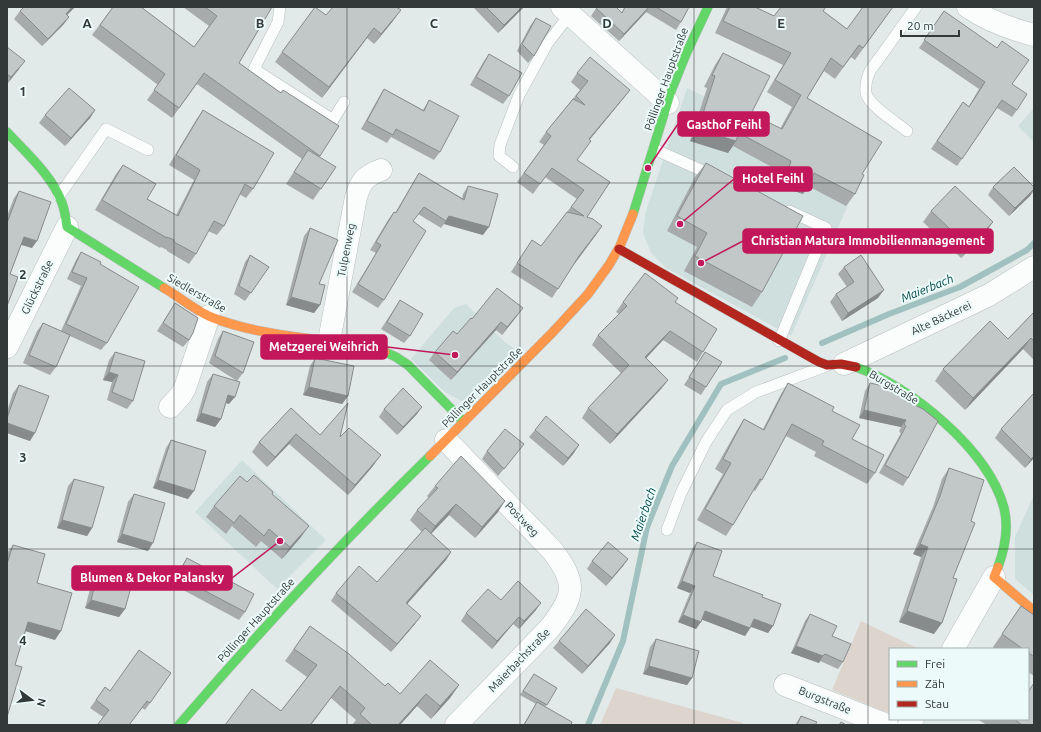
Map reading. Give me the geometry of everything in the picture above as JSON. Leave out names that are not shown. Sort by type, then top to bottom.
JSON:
[{"type":"street","name":"Pöllinger Hauptstraße","points":[[179,725],[266,625],[327,558],[563,322],[589,291],[619,250],[640,194],[668,103],[695,33],[708,7]]},
{"type":"street","points":[[968,7],[994,21],[1016,30],[1034,35]]},
{"type":"street","points":[[566,11],[668,103]]},
{"type":"street","points":[[7,132],[51,182],[60,196],[65,212],[66,227]]},
{"type":"street","name":"Tulpenweg","points":[[329,341],[359,186],[367,177],[381,170]]},
{"type":"street","name":"Siedlerstraße","points":[[66,227],[209,316],[223,322],[248,328],[329,341],[396,356],[418,375],[464,422]]},
{"type":"street","name":"Glückstraße","points":[[7,347],[66,227]]},
{"type":"street","name":"Burgstraße","points":[[619,250],[779,341],[835,365],[864,370],[888,381],[925,407],[952,429],[977,456],[997,486],[1004,507],[1007,528],[1006,542],[1002,559],[994,577],[954,648]]},
{"type":"street","name":"Alte Bäckerei","points":[[835,365],[990,295],[1034,267]]},
{"type":"street","points":[[170,407],[186,388],[209,316]]},
{"type":"street","name":"Postweg","points":[[446,440],[552,550],[562,563],[568,576],[570,588]]},
{"type":"street","points":[[994,577],[1034,611]]},
{"type":"street","name":"Maierbachstraße","points":[[456,725],[548,629],[562,612],[569,597],[570,588]]},
{"type":"street","name":"Burgstraße","points":[[785,685],[887,725]]},
{"type":"lane","points":[[280,7],[278,22],[254,69],[333,120],[344,102]]},
{"type":"lane","points":[[907,131],[871,103],[866,94],[866,82],[870,71],[916,7]]},
{"type":"lane","points":[[513,167],[499,156],[500,145],[519,95],[566,11]]},
{"type":"lane","points":[[60,196],[106,129],[148,150]]},
{"type":"lane","points":[[654,149],[726,182]]},
{"type":"lane","points":[[776,205],[826,228],[779,341]]},
{"type":"lane","points":[[667,530],[681,493],[706,442],[727,410],[756,392],[835,365]]},
{"type":"shaded area","points":[[687,88],[862,173],[791,336],[666,268],[651,253],[643,233],[645,214]]},
{"type":"shaded area","points":[[1034,108],[1034,142],[1018,126]]},
{"type":"shaded area","points":[[466,304],[506,343],[521,353],[470,400],[461,401],[445,392],[411,359],[454,308]]},
{"type":"shaded area","points":[[242,460],[326,540],[277,589],[195,512]]},
{"type":"shaded area","points":[[1034,495],[1034,595],[1015,579],[1015,537]]},
{"type":"shaded area","points":[[861,621],[917,648],[889,648],[889,712],[832,690]]},
{"type":"shaded area","points":[[616,688],[743,723],[742,725],[600,725]]},
{"type":"building","points":[[24,7],[72,7],[66,14],[69,17],[48,39],[20,11]]},
{"type":"building","points":[[113,7],[141,7],[194,47],[217,16],[205,7],[272,7],[239,63],[281,93],[283,90],[339,126],[320,156],[204,73],[179,108],[154,90],[165,74],[100,25]]},
{"type":"building","points":[[315,7],[326,15],[333,7],[396,7],[401,10],[381,34],[374,28],[329,87],[282,52]]},
{"type":"building","points":[[486,7],[522,7],[504,25]]},
{"type":"building","points":[[616,7],[622,13],[625,7],[649,7],[624,34],[596,8]]},
{"type":"building","points":[[656,7],[689,7],[681,22]]},
{"type":"building","points":[[730,7],[755,7],[774,16],[781,7],[826,7],[823,11],[847,29],[863,7],[893,7],[863,48],[859,45],[843,67],[831,58],[807,98],[882,142],[862,174],[864,175],[855,194],[814,173],[811,182],[787,174],[791,161],[739,133],[736,141],[698,129],[715,76],[712,75],[723,53],[770,76],[751,114],[782,129],[801,95],[775,80],[791,53],[723,21]]},
{"type":"building","points":[[944,11],[997,48],[1002,41],[1029,60],[1012,84],[1027,94],[1017,110],[1002,100],[962,159],[937,141],[963,102],[969,107],[985,82],[924,40]]},
{"type":"building","points":[[536,18],[551,26],[534,56],[522,44]]},
{"type":"building","points":[[7,47],[25,61],[11,77],[7,74]]},
{"type":"building","points":[[489,54],[522,73],[509,96],[476,77]]},
{"type":"building","points":[[590,57],[630,90],[589,139],[591,141],[577,160],[610,182],[587,217],[593,219],[602,226],[579,256],[558,289],[517,263],[532,240],[541,246],[567,212],[584,216],[571,207],[584,190],[552,168],[540,184],[524,173],[551,136],[546,132],[573,99],[585,105],[576,96],[588,81],[577,73]]},
{"type":"building","points":[[69,88],[95,110],[71,138],[45,115]]},
{"type":"building","points":[[384,89],[424,111],[429,100],[459,116],[440,152],[396,129],[393,135],[367,121]]},
{"type":"building","points":[[203,110],[274,153],[253,189],[245,184],[224,226],[214,221],[196,254],[102,200],[123,165],[156,184],[147,199],[178,216],[200,170],[176,155]]},
{"type":"building","points":[[308,150],[336,167],[321,189],[294,172]]},
{"type":"building","points":[[706,163],[803,216],[762,292],[695,256],[707,233],[677,216]]},
{"type":"building","points":[[1014,167],[1034,187],[1034,189],[1015,208],[993,187]]},
{"type":"building","points":[[419,173],[464,200],[468,186],[498,194],[489,227],[449,216],[446,221],[424,207],[413,221],[426,231],[384,300],[358,284],[381,245],[376,242],[394,212],[396,213]]},
{"type":"building","points":[[955,186],[993,222],[969,247],[931,211]]},
{"type":"building","points":[[19,191],[51,202],[37,241],[24,237],[10,274],[18,277],[7,306],[7,223]]},
{"type":"building","points":[[310,228],[338,240],[319,284],[325,285],[320,305],[291,297]]},
{"type":"building","points":[[81,252],[101,262],[100,264],[139,287],[107,343],[66,324],[87,278],[72,272]]},
{"type":"building","points":[[250,255],[269,267],[251,293],[239,286]]},
{"type":"building","points":[[861,255],[884,290],[848,313],[836,294],[854,282],[844,267]]},
{"type":"building","points":[[645,273],[678,298],[675,302],[717,329],[703,352],[670,331],[645,357],[668,380],[617,434],[588,408],[629,365],[598,335],[627,306],[623,302]]},
{"type":"building","points":[[497,288],[523,308],[507,327],[501,322],[457,372],[435,352],[453,331],[457,334],[471,318],[472,319]]},
{"type":"building","points":[[400,300],[423,314],[410,336],[387,322]]},
{"type":"building","points":[[175,303],[198,318],[189,340],[163,323]]},
{"type":"building","points":[[1034,312],[1034,341],[1031,338],[973,398],[943,369],[990,321],[1008,339]]},
{"type":"building","points":[[43,323],[70,335],[56,367],[29,355]]},
{"type":"building","points":[[223,331],[254,342],[243,373],[215,356]]},
{"type":"building","points":[[115,352],[145,361],[133,401],[112,392],[118,375],[109,372]]},
{"type":"building","points":[[705,352],[722,362],[706,387],[689,377]]},
{"type":"building","points":[[315,358],[354,366],[348,396],[309,387]]},
{"type":"building","points":[[213,374],[240,382],[235,397],[228,395],[221,419],[201,413]]},
{"type":"building","points":[[788,383],[834,407],[832,411],[860,425],[852,439],[884,455],[875,473],[822,445],[824,441],[792,424],[762,480],[760,479],[733,525],[705,509],[731,463],[723,459],[744,419],[764,430]]},
{"type":"building","points":[[870,383],[893,388],[905,396],[904,400],[923,409],[938,421],[908,478],[885,465],[906,426],[904,424],[906,420],[864,410]]},
{"type":"building","points":[[19,385],[49,396],[35,433],[7,423],[7,418]]},
{"type":"building","points":[[403,388],[422,407],[403,427],[384,409]]},
{"type":"building","points":[[1034,393],[1034,456],[1031,459],[1001,429]]},
{"type":"building","points":[[348,403],[340,437],[349,428],[381,455],[355,485],[296,434],[275,457],[259,442],[291,408],[320,435]]},
{"type":"building","points":[[546,416],[579,445],[568,458],[535,430]]},
{"type":"building","points":[[505,429],[524,444],[504,469],[487,451]]},
{"type":"building","points":[[171,440],[206,451],[194,491],[158,480]]},
{"type":"building","points":[[461,456],[505,501],[482,527],[456,504],[435,526],[417,510],[438,488],[435,486]]},
{"type":"building","points":[[949,468],[984,480],[971,521],[975,523],[953,578],[957,579],[942,623],[907,611],[928,547],[920,544],[940,496]]},
{"type":"building","points":[[254,475],[273,492],[272,494],[309,526],[290,547],[269,529],[264,536],[240,515],[234,523],[214,506],[240,476],[247,482]]},
{"type":"building","points":[[74,479],[104,487],[92,528],[62,520]]},
{"type":"building","points":[[134,494],[165,503],[153,543],[122,534]]},
{"type":"building","points":[[425,528],[451,552],[406,603],[421,616],[397,644],[336,593],[359,566],[377,582]]},
{"type":"building","points":[[608,542],[628,559],[612,578],[592,561]]},
{"type":"building","points":[[697,542],[722,551],[713,576],[763,595],[762,597],[781,604],[773,626],[754,619],[750,628],[705,611],[701,622],[683,615],[695,586],[682,581]]},
{"type":"building","points":[[13,545],[45,554],[37,583],[72,593],[61,631],[28,622],[15,665],[22,667],[7,717],[7,564]]},
{"type":"building","points":[[187,558],[254,594],[245,612],[177,576]]},
{"type":"building","points":[[100,566],[134,576],[125,609],[91,600]]},
{"type":"building","points":[[518,581],[541,603],[524,621],[519,617],[497,641],[466,613],[488,589],[501,600]]},
{"type":"building","points":[[1021,606],[1034,615],[1034,657],[1029,653],[1029,648],[1022,648],[1002,634]]},
{"type":"building","points":[[586,609],[615,635],[588,666],[559,641]]},
{"type":"building","points":[[810,614],[837,626],[832,636],[851,644],[843,662],[825,654],[823,656],[796,646]]},
{"type":"building","points":[[310,626],[349,654],[385,686],[388,683],[400,694],[430,660],[459,685],[440,706],[426,694],[398,725],[372,725],[360,714],[365,708],[340,686],[310,725],[225,725],[252,689],[281,711],[317,665],[294,649]]},
{"type":"building","points":[[656,639],[699,651],[692,678],[649,666]]},
{"type":"building","points":[[139,650],[171,673],[150,703],[147,701],[129,725],[98,724],[109,710],[96,700],[105,687],[110,691]]},
{"type":"building","points":[[534,674],[557,688],[547,705],[523,691]]},
{"type":"building","points":[[1034,683],[1034,725],[1022,725],[1015,720],[1029,720],[1029,690]]},
{"type":"building","points":[[537,702],[572,722],[571,725],[524,725]]},
{"type":"building","points":[[801,716],[817,722],[815,725],[797,725]]},
{"type":"building","points":[[841,722],[846,725],[839,725]]},
{"type":"waterway","name":"Maierbach","points":[[822,343],[889,314],[960,287],[1027,250],[1034,243]]},
{"type":"waterway","name":"Maierbach","points":[[588,725],[623,641],[647,527],[672,466],[721,384],[785,358]]},
{"type":"traffic: fast","points":[[633,214],[671,91],[708,7]]},
{"type":"traffic: fast","points":[[7,132],[38,165],[52,183],[63,206],[67,227],[164,288]]},
{"type":"traffic: fast","points":[[385,352],[408,365],[464,422]]},
{"type":"traffic: fast","points":[[856,367],[877,376],[900,389],[923,405],[945,423],[965,443],[982,464],[996,486],[1004,508],[1006,538],[998,567]]},
{"type":"traffic: fast","points":[[179,725],[302,588],[365,521],[430,456]]},
{"type":"traffic: slow","points":[[430,456],[552,333],[588,294],[609,265],[620,246],[633,214]]},
{"type":"traffic: slow","points":[[164,288],[205,314],[232,324],[253,330],[342,343],[385,352]]},
{"type":"traffic: slow","points":[[998,567],[994,577],[1034,611]]},
{"type":"traffic: jam","points":[[619,249],[819,362],[827,365],[841,364],[856,367]]},
{"type":"place","name":"Gasthof Feihl","points":[[648,168]]},
{"type":"place","name":"Hotel Feihl","points":[[680,224]]},
{"type":"place","name":"Christian Matura Immobilienmanagement","points":[[701,263]]},
{"type":"place","name":"Metzgerei Weihrich","points":[[455,355]]},
{"type":"place","name":"Blumen & Dekor Palansky","points":[[280,541]]}]
